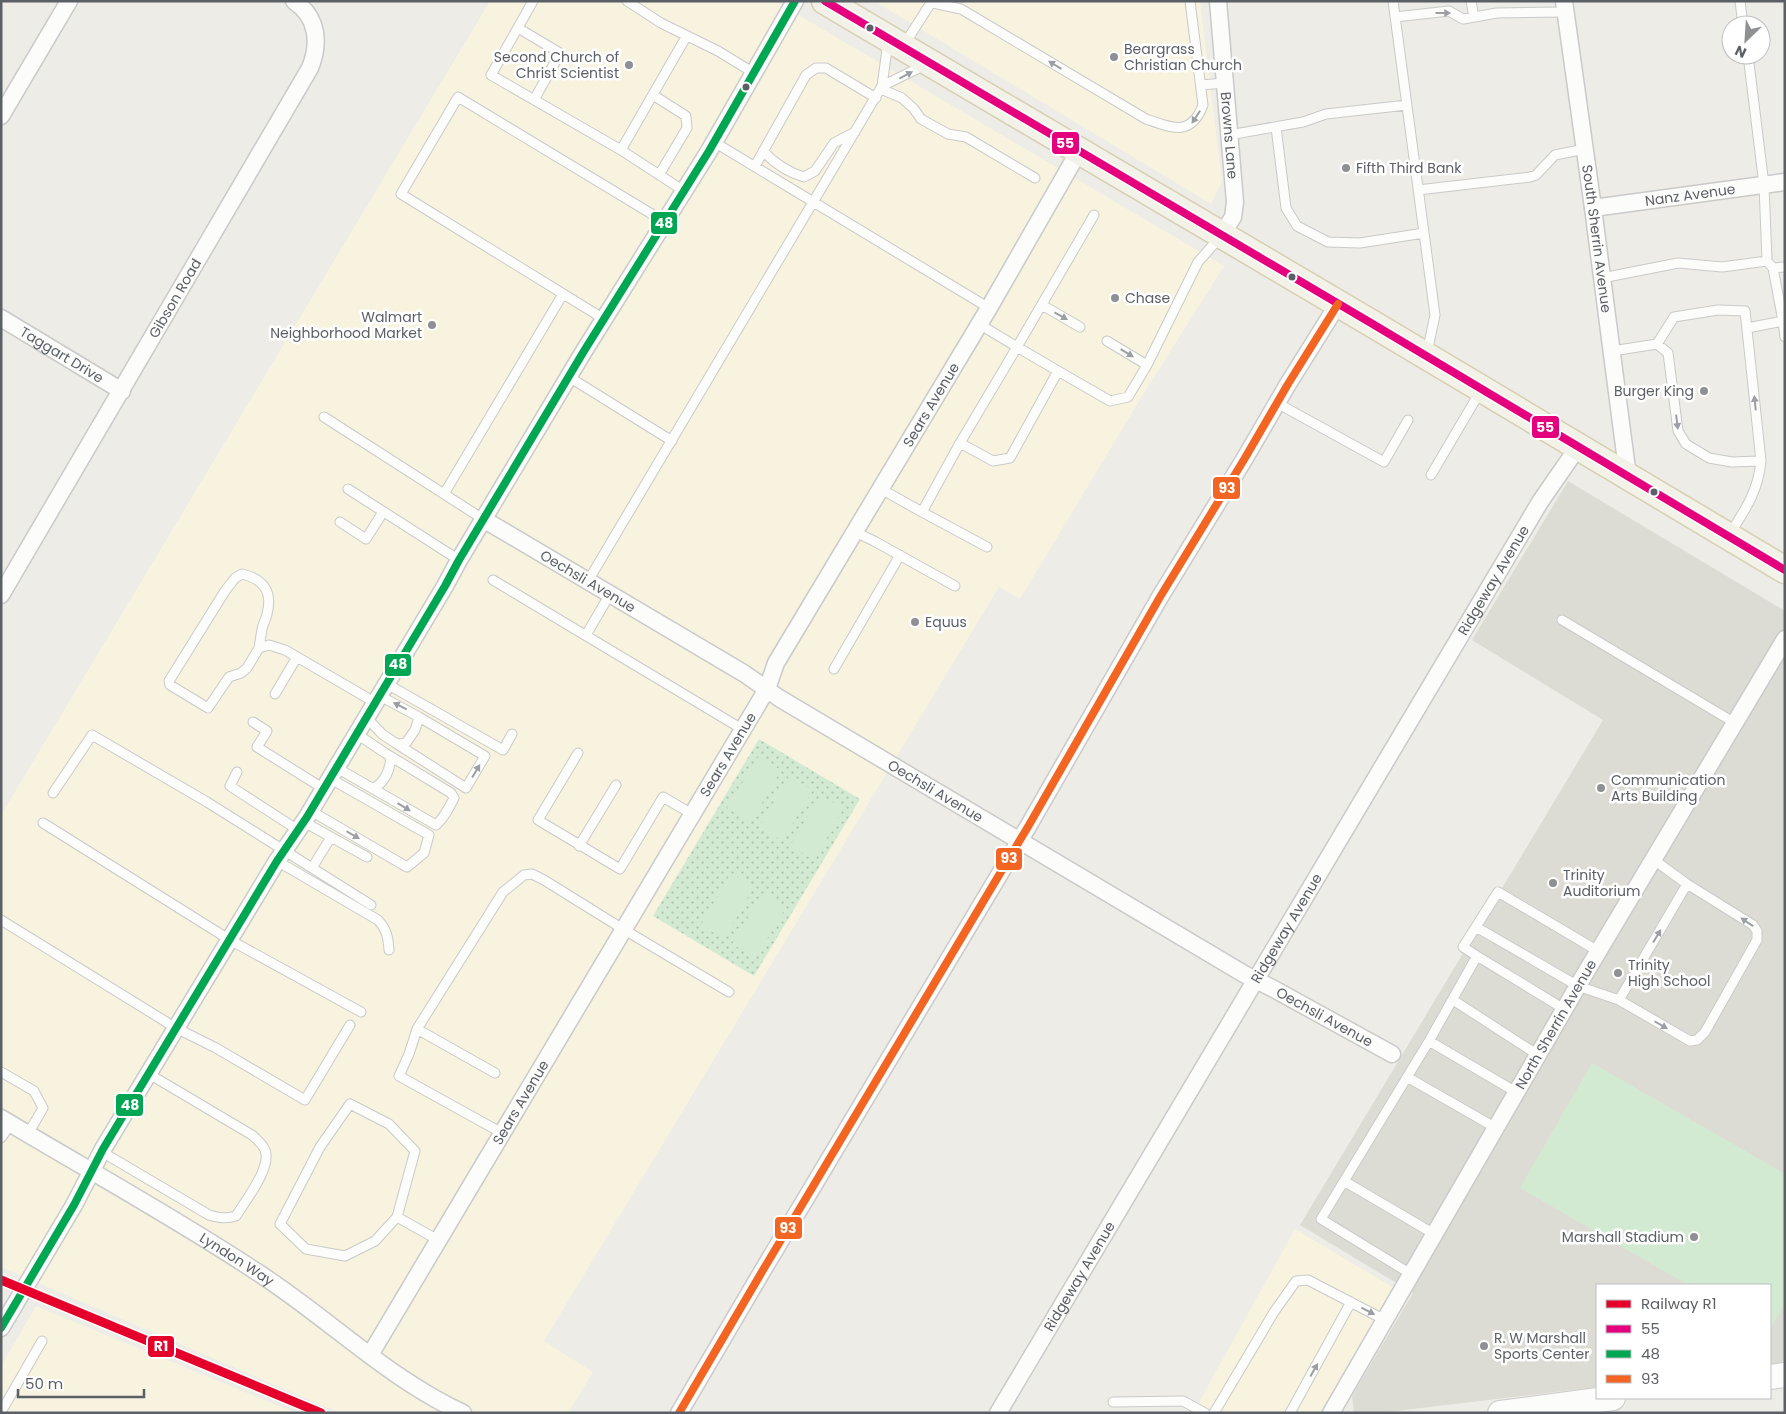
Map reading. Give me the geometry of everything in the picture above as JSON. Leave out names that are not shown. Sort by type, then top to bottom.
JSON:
[{"type":"main road","points":[[825,1],[1785,570]]},
{"type":"main road","points":[[1771,1377],[1785,1375]]},
{"type":"main road","points":[[1500,1413],[1533,1411],[1607,1399]]},
{"type":"street","points":[[1,116],[69,1]]},
{"type":"street","name":"Gibson Road","points":[[1,595],[310,68],[315,56],[317,39],[315,28],[309,15],[294,1]]},
{"type":"street","points":[[1,1328],[176,1028],[280,856],[331,778],[483,519],[714,142],[795,1]]},
{"type":"street","name":"Browns Lane","points":[[1218,1],[1235,202],[1233,216],[1221,236]]},
{"type":"street","name":"South Sherrin Avenue","points":[[1564,6],[1594,208],[1628,477]]},
{"type":"street","name":"Sears Avenue","points":[[370,1355],[767,689],[776,664],[989,308],[1079,152]]},
{"type":"street","name":"Nanz Avenue","points":[[1594,208],[1785,182]]},
{"type":"street","points":[[680,1413],[762,1270],[1019,840],[1160,598],[1338,304]]},
{"type":"street","name":"Taggart Drive","points":[[1,318],[122,391]]},
{"type":"street","name":"Ridgeway Avenue","points":[[998,1413],[1540,502],[1578,447]]},
{"type":"street","name":"Oechsli Avenue","points":[[483,519],[745,674],[779,698],[1255,980],[1392,1054]]},
{"type":"street","name":"North Sherrin Avenue","points":[[1331,1413],[1598,951],[1785,639]]},
{"type":"street","name":"Lyndon Way","points":[[6,1121],[258,1272],[400,1377],[440,1402],[463,1413]]},
{"type":"lane","points":[[533,1],[491,74],[621,150],[684,191]]},
{"type":"lane","points":[[627,1],[661,23],[686,37],[718,51],[754,73]]},
{"type":"lane","points":[[588,581],[882,88],[895,43],[932,2],[962,9],[1146,119],[1169,127],[1182,128],[1192,124],[1199,116],[1203,105],[1190,1]]},
{"type":"lane","points":[[1393,1],[1435,315],[1426,356]]},
{"type":"lane","points":[[1471,1],[1474,17]]},
{"type":"lane","points":[[1740,1],[1742,15]]},
{"type":"lane","points":[[1395,17],[1449,11],[1463,19],[1497,13],[1564,6]]},
{"type":"lane","points":[[518,28],[560,53],[534,100]]},
{"type":"lane","points":[[621,150],[686,37]]},
{"type":"lane","points":[[882,88],[929,63]]},
{"type":"lane","points":[[1749,65],[1764,185],[1767,261],[1773,268],[1784,319],[1785,338]]},
{"type":"lane","points":[[755,166],[806,75],[816,68],[826,68],[876,98]]},
{"type":"lane","points":[[1202,86],[1225,83]]},
{"type":"lane","points":[[882,88],[902,98],[914,109],[921,119],[948,134],[966,137],[1035,178]]},
{"type":"lane","points":[[653,95],[686,116],[687,128],[659,175]]},
{"type":"lane","points":[[604,319],[401,194],[458,97],[665,222]]},
{"type":"lane","points":[[1229,135],[1303,122],[1326,114],[1407,105]]},
{"type":"lane","points":[[1276,127],[1286,208],[1297,226],[1328,242],[1360,242],[1424,233]]},
{"type":"lane","points":[[763,151],[772,162],[804,177],[815,171],[834,143],[855,132]]},
{"type":"lane","points":[[714,142],[989,308]]},
{"type":"lane","points":[[1418,190],[1530,177],[1536,175],[1555,155],[1585,149]]},
{"type":"lane","points":[[922,512],[960,443],[1094,215]]},
{"type":"lane","points":[[979,324],[1110,401],[1128,397],[1147,365],[1198,262],[1221,236]]},
{"type":"lane","points":[[1602,278],[1678,263],[1722,267],[1767,261]]},
{"type":"lane","points":[[1773,268],[1785,267]]},
{"type":"lane","points":[[444,494],[563,294]]},
{"type":"lane","points":[[1042,306],[1080,327]]},
{"type":"lane","points":[[1657,344],[1674,317],[1718,310],[1745,311],[1762,461],[1760,480],[1728,537]]},
{"type":"lane","points":[[1747,328],[1784,319]]},
{"type":"lane","points":[[1107,341],[1147,365]]},
{"type":"lane","points":[[1612,350],[1657,344],[1668,353],[1678,430],[1686,444],[1709,458],[1732,462],[1762,461]]},
{"type":"lane","points":[[960,443],[993,461],[1010,458],[1058,372]]},
{"type":"lane","points":[[569,377],[672,441]]},
{"type":"lane","points":[[1431,475],[1482,389]]},
{"type":"lane","points":[[1277,403],[1384,462],[1408,420]]},
{"type":"lane","points":[[324,417],[483,519]]},
{"type":"lane","points":[[348,489],[459,560]]},
{"type":"lane","points":[[881,489],[987,547]]},
{"type":"lane","points":[[340,522],[366,538],[383,512]]},
{"type":"lane","points":[[854,532],[955,586]]},
{"type":"lane","points":[[834,669],[900,555]]},
{"type":"lane","points":[[259,648],[262,627],[269,606],[268,592],[263,584],[252,577],[242,574],[235,578],[226,591],[169,681],[170,685],[208,708],[229,677],[247,668],[259,648],[269,645],[285,650],[503,750],[512,734]]},
{"type":"lane","points":[[494,580],[742,729]]},
{"type":"lane","points":[[586,635],[610,594]]},
{"type":"lane","points":[[1562,620],[1735,723]]},
{"type":"lane","points":[[275,694],[297,657]]},
{"type":"lane","points":[[367,718],[382,734],[466,788],[485,756],[381,694]]},
{"type":"lane","points":[[397,744],[406,743],[415,730],[420,717]]},
{"type":"lane","points":[[237,772],[230,786],[407,867],[424,853],[429,835],[331,778],[257,748],[267,731],[253,722]]},
{"type":"lane","points":[[331,778],[373,788],[436,825],[442,820],[451,805],[454,798],[451,793],[357,734]]},
{"type":"lane","points":[[53,793],[92,735],[207,802],[280,856],[378,920],[385,928],[390,950]]},
{"type":"lane","points":[[578,754],[538,820],[620,869],[663,797],[692,814]]},
{"type":"lane","points":[[373,788],[381,784],[391,767],[391,757]]},
{"type":"lane","points":[[580,846],[616,785]]},
{"type":"lane","points":[[304,821],[367,857]]},
{"type":"lane","points":[[43,823],[230,940],[361,1012]]},
{"type":"lane","points":[[312,868],[331,837]]},
{"type":"lane","points":[[280,856],[312,868],[371,905]]},
{"type":"lane","points":[[1476,927],[1578,986],[1619,1000],[1690,1041],[1696,1040],[1704,1032],[1757,940],[1757,931],[1753,925],[1687,884],[1654,860]]},
{"type":"lane","points":[[502,1133],[399,1076],[409,1054],[417,1028],[503,892],[524,875],[532,874],[544,880],[729,992]]},
{"type":"lane","points":[[1619,1000],[1687,884]]},
{"type":"lane","points":[[1564,1010],[1463,947],[1498,892],[1598,951]]},
{"type":"lane","points":[[1,920],[176,1028],[216,1048],[305,1100],[350,1025]]},
{"type":"lane","points":[[1411,1274],[1320,1219],[1429,1041],[1478,956]]},
{"type":"lane","points":[[1453,1000],[1538,1055]]},
{"type":"lane","points":[[417,1028],[495,1074]]},
{"type":"lane","points":[[1429,1041],[1516,1092]]},
{"type":"lane","points":[[1,1072],[34,1092],[43,1108],[28,1134]]},
{"type":"lane","points":[[102,1152],[209,1215],[220,1218],[236,1216],[266,1167],[265,1148],[252,1135],[149,1074]]},
{"type":"lane","points":[[1407,1077],[1496,1128]]},
{"type":"lane","points":[[350,1104],[389,1124],[415,1151],[397,1217],[375,1241],[345,1256],[306,1249],[280,1224],[320,1147],[350,1104]]},
{"type":"lane","points":[[1,1138],[6,1121]]},
{"type":"lane","points":[[1344,1181],[1434,1234]]},
{"type":"lane","points":[[397,1217],[438,1240]]},
{"type":"lane","points":[[1214,1413],[1274,1312],[1296,1280],[1308,1280],[1384,1320]]},
{"type":"lane","points":[[1290,1413],[1351,1302]]},
{"type":"lane","points":[[1,1412],[42,1341]]},
{"type":"lane","points":[[1113,1402],[1183,1401],[1205,1413]]},
{"type":"shaded area","points":[[490,1],[775,1],[1224,266],[1141,398],[1020,599],[999,587],[544,1341],[593,1372],[568,1413],[340,1413],[1,1267],[1,815]]},
{"type":"shaded area","points":[[874,1],[1200,1],[1222,182],[1211,204]]},
{"type":"shaded area","name":"Trinity High School","points":[[1568,481],[1785,611],[1785,1357],[1780,1365],[1771,1366],[1771,1284],[1596,1284],[1596,1387],[1379,1413],[1354,1413],[1352,1396],[1413,1293],[1300,1225],[1603,720],[1472,640]]},
{"type":"shaded area","points":[[1295,1229],[1394,1288],[1320,1413],[1193,1413]]},
{"type":"shaded area","points":[[36,1306],[296,1413],[1,1413],[1,1366]]},
{"type":"green space","points":[[759,739],[860,799],[754,976],[653,916]]},
{"type":"green space","points":[[758,757],[781,770],[751,822],[727,808]]},
{"type":"green space","points":[[789,776],[813,790],[782,841],[759,827]]},
{"type":"green space","points":[[820,795],[844,808],[814,860],[790,846]]},
{"type":"green space","points":[[731,873],[754,887],[724,939],[701,925]]},
{"type":"green space","points":[[763,893],[786,907],[756,958],[732,944]]},
{"type":"green space","name":"Marshall Stadium","points":[[1592,1063],[1785,1174],[1785,1303],[1771,1327],[1771,1284],[1686,1284],[1520,1188]]},
{"type":"rail line","name":"R1","points":[[1,1280],[321,1413]]},
{"type":"transit line","name":"48","points":[[1,1328],[74,1205],[103,1149],[277,861],[307,817],[584,351],[709,151],[795,1]]},
{"type":"transit line","name":"55","points":[[825,1],[1785,570]]},
{"type":"transit line","name":"93","points":[[679,1413],[1029,825],[1160,597],[1338,304]]},
{"type":"place","name":"Beargrass Christian Church","points":[[1114,57]]},
{"type":"place","name":"Second Church of Christ Scientist","points":[[629,65]]},
{"type":"place","name":"Fifth Third Bank","points":[[1346,168]]},
{"type":"place","name":"Chase","points":[[1115,298]]},
{"type":"place","name":"Walmart Neighborhood Market","points":[[432,325]]},
{"type":"place","name":"Burger King","points":[[1704,391]]},
{"type":"place","name":"Equus","points":[[915,622]]},
{"type":"place","name":"Communication Arts Building","points":[[1601,788]]},
{"type":"place","name":"Trinity Auditorium","points":[[1553,883]]},
{"type":"place","name":"Trinity High School","points":[[1618,973]]},
{"type":"place","name":"Marshall Stadium","points":[[1694,1237]]},
{"type":"place","name":"R. W Marshall Sports Center","points":[[1484,1346]]}]
